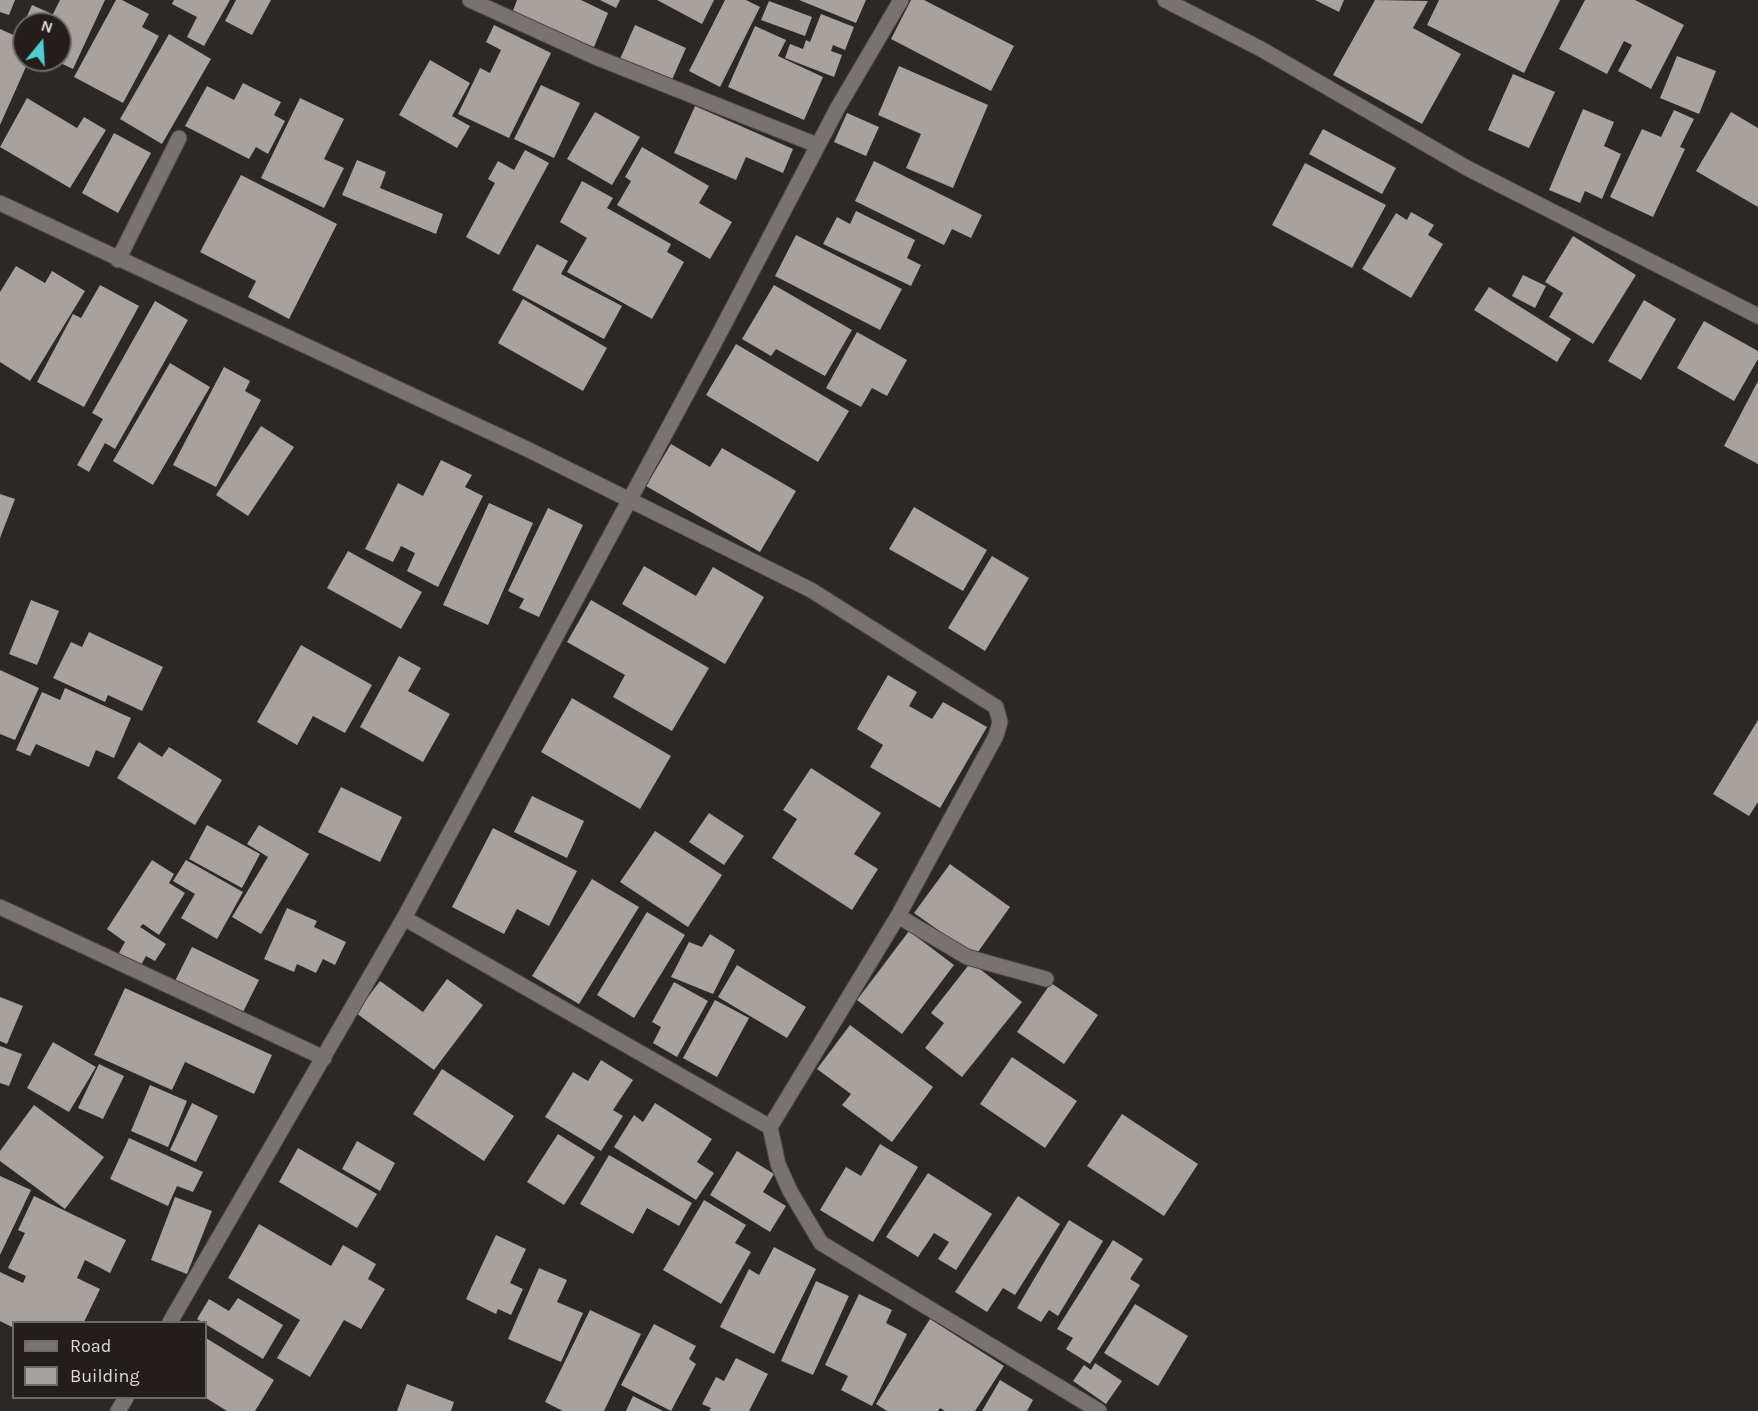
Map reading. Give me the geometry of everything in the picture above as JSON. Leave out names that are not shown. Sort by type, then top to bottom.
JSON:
[{"type":"street","points":[[470,0],[593,56],[818,145]]},
{"type":"street","points":[[171,1321],[404,918],[818,145],[901,0]]},
{"type":"street","points":[[1165,0],[1261,49],[1467,168],[1758,316]]},
{"type":"street","points":[[118,260],[179,138]]},
{"type":"street","points":[[0,203],[529,450],[812,590],[996,707],[1000,722],[996,736],[898,916],[770,1127],[778,1164],[790,1191],[821,1243],[1100,1411]]},
{"type":"street","points":[[0,907],[324,1058]]},
{"type":"street","points":[[898,916],[967,957],[1046,979]]},
{"type":"street","points":[[404,918],[770,1127]]},
{"type":"building","points":[[0,0],[15,0],[9,15],[0,12]]},
{"type":"building","points":[[60,0],[105,0],[73,69],[72,12],[54,12]]},
{"type":"building","points":[[116,0],[122,0],[149,14],[142,27],[159,36],[123,103],[74,77]]},
{"type":"building","points":[[174,0],[230,0],[204,46],[187,37],[197,17],[172,4]]},
{"type":"building","points":[[236,0],[271,0],[252,35],[225,21]]},
{"type":"building","points":[[517,0],[581,0],[608,13],[594,47],[511,16]]},
{"type":"building","points":[[600,0],[620,0],[616,8]]},
{"type":"building","points":[[657,0],[714,0],[702,24]]},
{"type":"building","points":[[725,0],[746,0],[760,7],[720,87],[689,71]]},
{"type":"building","points":[[799,0],[866,0],[856,23]]},
{"type":"building","points":[[911,0],[924,0],[1014,46],[991,91],[891,39]]},
{"type":"building","points":[[1315,0],[1344,0],[1339,12]]},
{"type":"building","points":[[1375,0],[1428,1],[1413,28],[1461,54],[1422,124],[1333,75]]},
{"type":"building","points":[[1439,0],[1560,0],[1524,73],[1427,25]]},
{"type":"building","points":[[1585,0],[1635,0],[1684,25],[1651,89],[1618,71],[1632,45],[1624,41],[1607,74],[1559,49]]},
{"type":"building","points":[[769,1],[812,17],[805,36],[761,20]]},
{"type":"building","points":[[32,5],[48,12],[29,12]]},
{"type":"building","points":[[821,14],[854,27],[845,50],[833,45],[831,51],[842,55],[834,77],[785,58],[790,44],[803,49],[806,40],[810,42]]},
{"type":"building","points":[[494,25],[551,53],[509,138],[458,114],[480,68],[490,73],[501,50],[486,42]]},
{"type":"building","points":[[635,25],[686,48],[671,82],[620,59]]},
{"type":"building","points":[[755,26],[786,40],[778,56],[823,77],[804,120],[728,87]]},
{"type":"building","points":[[0,29],[12,34],[12,72],[24,72],[0,125]]},
{"type":"building","points":[[169,34],[211,59],[162,144],[120,119]]},
{"type":"building","points":[[1677,56],[1716,71],[1699,114],[1660,98]]},
{"type":"building","points":[[430,60],[470,83],[452,116],[470,126],[457,148],[399,115]]},
{"type":"building","points":[[899,66],[988,105],[953,188],[906,168],[921,134],[878,115]]},
{"type":"building","points":[[1513,74],[1555,92],[1529,148],[1488,130]]},
{"type":"building","points":[[243,83],[281,102],[274,115],[285,121],[268,154],[256,147],[249,159],[185,126],[207,86],[234,100]]},
{"type":"building","points":[[541,85],[580,103],[554,158],[514,139]]},
{"type":"building","points":[[27,98],[77,128],[84,117],[106,130],[70,188],[0,147]]},
{"type":"building","points":[[300,98],[344,119],[324,159],[344,168],[324,208],[261,178]]},
{"type":"building","points":[[695,106],[793,149],[783,173],[746,157],[736,180],[674,153]]},
{"type":"building","points":[[1583,109],[1614,122],[1604,146],[1621,154],[1602,199],[1585,191],[1580,203],[1549,190]]},
{"type":"building","points":[[1674,110],[1694,119],[1680,147],[1685,149],[1653,217],[1610,197],[1642,129],[1661,137]]},
{"type":"building","points":[[595,112],[640,137],[612,185],[567,159]]},
{"type":"building","points":[[1731,112],[1758,128],[1758,207],[1696,171]]},
{"type":"building","points":[[847,113],[879,127],[866,156],[834,142]]},
{"type":"building","points":[[1323,129],[1396,168],[1382,194],[1309,154]]},
{"type":"building","points":[[114,133],[151,153],[118,213],[82,193]]},
{"type":"building","points":[[642,147],[709,186],[699,203],[732,222],[710,259],[617,205],[631,181],[625,177]]},
{"type":"building","points":[[525,150],[549,163],[499,255],[466,237],[495,183],[488,179],[498,161],[514,170]]},
{"type":"building","points":[[357,160],[386,172],[380,188],[443,214],[436,234],[342,195]]},
{"type":"building","points":[[874,161],[982,215],[971,238],[952,229],[944,245],[855,201]]},
{"type":"building","points":[[1305,163],[1386,205],[1352,268],[1272,225]]},
{"type":"building","points":[[241,175],[337,224],[289,319],[248,297],[256,281],[200,252]]},
{"type":"building","points":[[582,181],[613,198],[607,208],[671,244],[667,252],[684,262],[652,319],[567,272],[587,238],[560,222]]},
{"type":"building","points":[[856,211],[915,240],[907,258],[921,265],[911,286],[823,244],[837,217],[850,224]]},
{"type":"building","points":[[1411,212],[1434,225],[1428,235],[1443,244],[1411,298],[1362,269],[1396,213],[1407,220]]},
{"type":"building","points":[[796,235],[902,289],[880,330],[775,276]]},
{"type":"building","points":[[1573,236],[1636,275],[1593,344],[1549,317],[1563,293],[1545,282]]},
{"type":"building","points":[[537,244],[568,261],[561,274],[622,306],[604,339],[512,290]]},
{"type":"building","points":[[16,266],[45,283],[52,271],[85,291],[30,381],[0,362],[0,292]]},
{"type":"building","points":[[1523,275],[1546,286],[1535,308],[1512,296]]},
{"type":"building","points":[[100,285],[139,306],[84,407],[37,382],[73,314],[81,318]]},
{"type":"building","points":[[774,285],[852,330],[825,376],[776,349],[771,356],[742,339]]},
{"type":"building","points":[[1489,287],[1571,339],[1557,362],[1474,310]]},
{"type":"building","points":[[523,299],[607,348],[583,391],[498,343]]},
{"type":"building","points":[[1644,300],[1676,319],[1641,380],[1608,361]]},
{"type":"building","points":[[155,301],[188,320],[115,449],[105,443],[89,472],[77,465],[103,419],[92,413]]},
{"type":"building","points":[[1704,321],[1758,351],[1758,359],[1734,401],[1677,368]]},
{"type":"building","points":[[857,332],[907,360],[887,396],[872,388],[861,407],[826,388]]},
{"type":"building","points":[[736,344],[849,411],[818,462],[706,395]]},
{"type":"building","points":[[170,363],[210,387],[153,485],[113,461]]},
{"type":"building","points":[[224,367],[250,381],[245,391],[261,400],[216,487],[173,465]]},
{"type":"building","points":[[1758,381],[1758,464],[1724,446]]},
{"type":"building","points":[[261,426],[294,447],[248,516],[216,495]]},
{"type":"building","points":[[671,444],[710,467],[722,448],[796,491],[760,552],[646,486]]},
{"type":"building","points":[[441,460],[472,475],[465,487],[483,496],[438,587],[407,571],[415,553],[401,546],[393,562],[365,549],[398,483],[423,496]]},
{"type":"building","points":[[0,494],[15,499],[0,538]]},
{"type":"building","points":[[489,503],[533,523],[488,625],[443,605]]},
{"type":"building","points":[[914,507],[987,550],[963,591],[889,549]]},
{"type":"building","points":[[548,508],[583,525],[539,617],[519,608],[524,599],[508,591]]},
{"type":"building","points":[[348,551],[422,592],[401,629],[327,588]]},
{"type":"building","points":[[992,556],[1029,578],[985,651],[948,628]]},
{"type":"building","points":[[644,566],[696,596],[713,567],[764,597],[725,664],[622,604]]},
{"type":"building","points":[[31,600],[59,611],[37,665],[9,654]]},
{"type":"building","points":[[591,600],[709,668],[672,731],[613,697],[625,675],[567,642]]},
{"type":"building","points":[[89,632],[163,667],[142,711],[108,695],[105,702],[53,678],[71,642],[82,647]]},
{"type":"building","points":[[301,645],[372,685],[345,733],[313,716],[297,745],[257,722]]},
{"type":"building","points":[[399,656],[421,668],[408,691],[450,714],[423,762],[360,727]]},
{"type":"building","points":[[0,670],[39,688],[15,740],[0,734]]},
{"type":"building","points":[[888,675],[917,692],[909,706],[932,719],[943,702],[987,727],[940,808],[870,767],[883,745],[857,729]]},
{"type":"building","points":[[65,688],[131,718],[114,758],[96,750],[89,767],[36,744],[30,756],[16,750],[42,692],[60,700]]},
{"type":"building","points":[[572,698],[671,756],[640,809],[541,752]]},
{"type":"building","points":[[1758,720],[1758,802],[1749,816],[1713,794]]},
{"type":"building","points":[[139,742],[162,757],[169,747],[222,780],[195,825],[117,778]]},
{"type":"building","points":[[811,768],[881,813],[854,854],[878,869],[852,910],[772,858],[797,819],[783,810]]},
{"type":"building","points":[[341,787],[402,817],[380,862],[318,832]]},
{"type":"building","points":[[532,796],[584,821],[567,858],[514,832]]},
{"type":"building","points":[[709,813],[744,836],[724,865],[689,842]]},
{"type":"building","points":[[207,825],[260,854],[242,888],[189,859]]},
{"type":"building","points":[[259,825],[309,854],[261,934],[232,917],[268,857],[247,844]]},
{"type":"building","points":[[493,828],[577,871],[549,926],[517,909],[504,934],[452,907]]},
{"type":"building","points":[[655,831],[722,875],[688,927],[620,882]]},
{"type":"building","points":[[152,860],[174,874],[169,883],[185,893],[159,935],[143,924],[140,927],[166,944],[155,961],[146,956],[140,967],[119,953],[125,942],[107,929]]},
{"type":"building","points":[[186,860],[243,892],[217,939],[181,918],[195,894],[173,881]]},
{"type":"building","points":[[950,864],[1010,907],[975,956],[914,913]]},
{"type":"building","points":[[592,879],[639,907],[579,1004],[532,976]]},
{"type":"building","points":[[287,908],[317,921],[314,927],[346,942],[335,965],[323,959],[316,973],[297,964],[294,972],[264,959]]},
{"type":"building","points":[[647,912],[685,935],[634,1018],[597,995]]},
{"type":"building","points":[[909,931],[954,965],[902,1034],[857,1000]]},
{"type":"building","points":[[710,934],[735,950],[713,994],[671,977],[689,942],[702,947]]},
{"type":"building","points":[[192,947],[259,980],[242,1014],[175,981]]},
{"type":"building","points":[[971,962],[1022,1002],[962,1077],[925,1048],[944,1023],[931,1013]]},
{"type":"building","points":[[737,965],[806,1007],[787,1038],[718,997]]},
{"type":"building","points":[[447,979],[483,1005],[434,1070],[356,1013],[380,981],[423,1012]]},
{"type":"building","points":[[674,982],[708,1001],[677,1057],[653,1043],[661,1027],[652,1022]]},
{"type":"building","points":[[1051,983],[1098,1015],[1064,1064],[1017,1032]]},
{"type":"building","points":[[125,988],[272,1055],[254,1094],[185,1062],[172,1090],[94,1055]]},
{"type":"building","points":[[0,997],[23,1006],[7,1044],[0,1041]]},
{"type":"building","points":[[715,1000],[749,1018],[717,1077],[683,1058]]},
{"type":"building","points":[[850,1025],[933,1087],[892,1142],[842,1105],[851,1094],[817,1069]]},
{"type":"building","points":[[53,1042],[96,1067],[69,1112],[27,1088]]},
{"type":"building","points":[[0,1046],[22,1054],[9,1086],[0,1083]]},
{"type":"building","points":[[1012,1057],[1077,1101],[1045,1148],[980,1104]]},
{"type":"building","points":[[601,1060],[633,1080],[613,1110],[623,1116],[601,1151],[545,1117],[573,1072],[588,1081]]},
{"type":"building","points":[[99,1064],[124,1076],[103,1119],[78,1108]]},
{"type":"building","points":[[442,1069],[514,1116],[484,1161],[413,1114]]},
{"type":"building","points":[[150,1085],[187,1101],[168,1147],[131,1131]]},
{"type":"building","points":[[192,1103],[218,1116],[196,1162],[170,1150]]},
{"type":"building","points":[[655,1103],[712,1139],[697,1162],[714,1173],[696,1200],[614,1147],[634,1115],[643,1122]]},
{"type":"building","points":[[34,1105],[104,1157],[65,1209],[0,1161],[0,1151]]},
{"type":"building","points":[[1122,1114],[1198,1164],[1164,1216],[1087,1166]]},
{"type":"building","points":[[558,1134],[595,1157],[564,1205],[527,1182]]},
{"type":"building","points":[[129,1138],[203,1172],[193,1192],[177,1186],[168,1206],[110,1179]]},
{"type":"building","points":[[357,1141],[395,1163],[380,1191],[342,1169]]},
{"type":"building","points":[[880,1144],[918,1167],[873,1242],[820,1210],[846,1167],[861,1176]]},
{"type":"building","points":[[298,1148],[377,1194],[357,1228],[279,1182]]},
{"type":"building","points":[[737,1151],[774,1174],[763,1192],[786,1206],[770,1232],[710,1195]]},
{"type":"building","points":[[609,1155],[692,1203],[679,1226],[647,1208],[633,1234],[580,1204]]},
{"type":"building","points":[[928,1173],[992,1214],[956,1270],[938,1259],[949,1242],[934,1233],[918,1257],[886,1237]]},
{"type":"building","points":[[0,1176],[31,1190],[0,1255]]},
{"type":"building","points":[[34,1196],[126,1240],[110,1273],[85,1260],[77,1278],[100,1289],[84,1321],[12,1321],[12,1327],[0,1321],[0,1272],[23,1283],[26,1276],[8,1268],[25,1233],[18,1230]]},
{"type":"building","points":[[1018,1196],[1060,1224],[1015,1295],[1003,1288],[987,1312],[955,1292]]},
{"type":"building","points":[[175,1197],[212,1211],[187,1274],[151,1260]]},
{"type":"building","points":[[704,1200],[746,1225],[735,1243],[751,1252],[721,1304],[663,1270]]},
{"type":"building","points":[[1069,1220],[1103,1241],[1058,1316],[1049,1310],[1041,1322],[1017,1308]]},
{"type":"building","points":[[259,1224],[331,1266],[343,1245],[376,1264],[368,1279],[385,1289],[361,1329],[344,1320],[310,1377],[277,1358],[300,1320],[228,1278]]},
{"type":"building","points":[[496,1235],[526,1249],[510,1283],[523,1289],[511,1315],[498,1309],[496,1314],[466,1299]]},
{"type":"building","points":[[1113,1240],[1143,1259],[1130,1279],[1140,1285],[1090,1364],[1066,1349],[1073,1338],[1057,1329]]},
{"type":"building","points":[[774,1247],[816,1269],[774,1354],[720,1327],[749,1269],[759,1275]]},
{"type":"building","points":[[539,1268],[567,1280],[557,1302],[583,1313],[561,1362],[508,1339]]},
{"type":"building","points":[[816,1281],[849,1296],[813,1375],[781,1361]]},
{"type":"building","points":[[859,1294],[892,1310],[886,1323],[907,1334],[872,1406],[841,1390],[848,1376],[825,1365]]},
{"type":"building","points":[[238,1298],[283,1325],[263,1359],[207,1325],[207,1321],[197,1319],[209,1299],[229,1311]]},
{"type":"building","points":[[1135,1304],[1188,1336],[1158,1386],[1104,1353]]},
{"type":"building","points":[[590,1310],[641,1334],[604,1411],[563,1411],[545,1402]]},
{"type":"building","points":[[930,1319],[1004,1366],[975,1411],[945,1411],[940,1408],[938,1411],[887,1411],[876,1404]]},
{"type":"building","points":[[654,1324],[696,1346],[689,1359],[696,1364],[671,1411],[621,1385]]},
{"type":"building","points":[[207,1339],[274,1380],[255,1411],[227,1411],[207,1399]]},
{"type":"building","points":[[736,1358],[768,1374],[749,1411],[709,1411],[711,1408],[702,1404],[716,1377],[724,1381]]},
{"type":"building","points":[[1095,1363],[1122,1381],[1106,1404],[1073,1381],[1084,1365],[1091,1370]]},
{"type":"building","points":[[1000,1380],[1033,1400],[1027,1411],[982,1411]]},
{"type":"building","points":[[407,1384],[454,1402],[451,1411],[397,1411]]},
{"type":"building","points":[[633,1396],[663,1411],[626,1411]]}]
